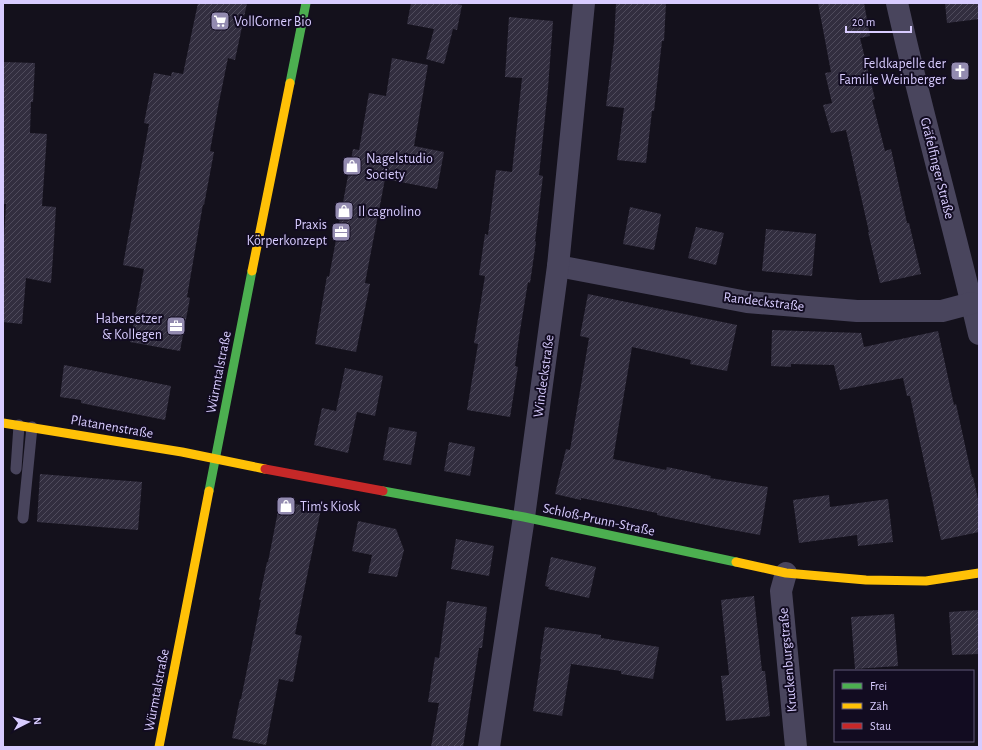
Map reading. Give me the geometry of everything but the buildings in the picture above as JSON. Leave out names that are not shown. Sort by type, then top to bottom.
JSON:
[{"type":"street","name":"Würmtalstraße","points":[[159,747],[306,3]]},
{"type":"street","name":"Windeckstraße","points":[[489,747],[524,517],[558,266],[584,3]]},
{"type":"street","name":"Gräfelfinger Straße","points":[[897,3],[908,54],[979,334]]},
{"type":"street","name":"Randeckstraße","points":[[558,266],[747,302],[865,311],[942,311],[972,303]]},
{"type":"street","name":"Platanenstraße","points":[[3,423],[182,452],[215,459]]},
{"type":"street","name":"Schloß-Prunn-Straße","points":[[215,459],[524,517],[786,573],[866,580],[918,581],[979,573]]},
{"type":"street","name":"Kruckenburgstraße","points":[[786,573],[781,591],[796,747]]},
{"type":"lane","points":[[16,469],[19,425]]},
{"type":"lane","points":[[23,518],[32,427]]},
{"type":"traffic: fast","points":[[290,83],[306,3]]},
{"type":"traffic: fast","points":[[209,491],[252,271]]},
{"type":"traffic: fast","points":[[383,491],[524,517],[736,562]]},
{"type":"traffic: slow","points":[[252,271],[290,83]]},
{"type":"traffic: slow","points":[[3,423],[182,452],[265,469]]},
{"type":"traffic: slow","points":[[159,747],[209,491]]},
{"type":"traffic: slow","points":[[736,562],[786,573],[866,580],[926,581],[979,573]]},
{"type":"traffic: jam","points":[[265,469],[383,491]]},
{"type":"place","name":"VollCorner Bio","points":[[220,21]]},
{"type":"place","name":"Feldkapelle der Familie Weinberger","points":[[960,71]]},
{"type":"place","name":"Nagelstudio Society","points":[[352,166]]},
{"type":"place","name":"Il cagnolino","points":[[344,211]]},
{"type":"place","name":"Praxis Körperkonzept","points":[[341,232]]},
{"type":"place","name":"Habersetzer & Kollegen","points":[[176,326]]},
{"type":"place","name":"Tim's Kiosk","points":[[286,506]]}]
